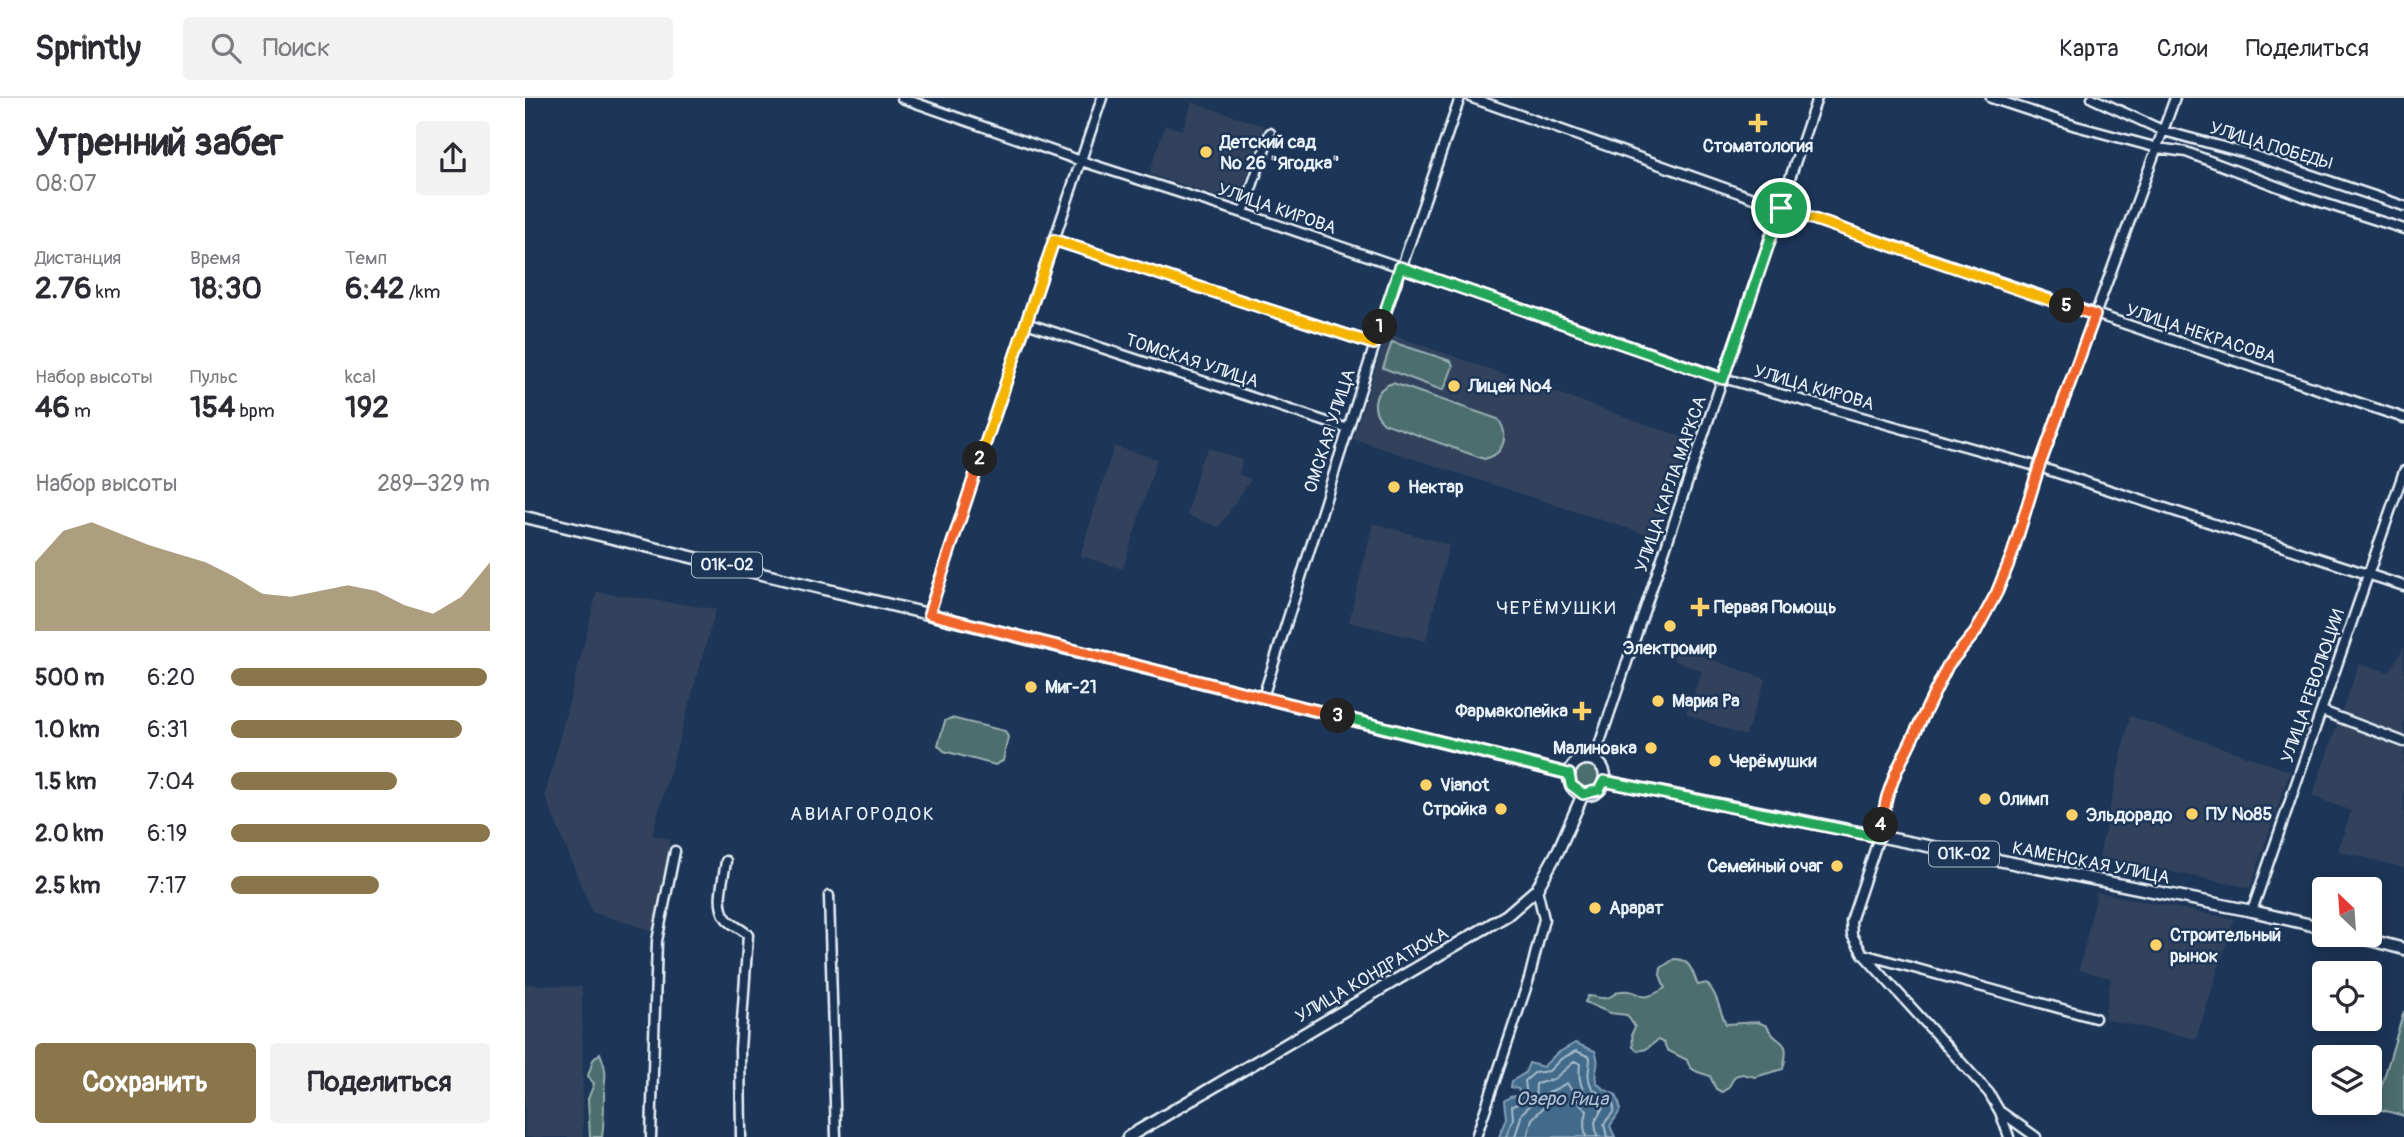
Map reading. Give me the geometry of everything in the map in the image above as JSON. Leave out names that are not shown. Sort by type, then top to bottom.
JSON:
[{"type":"main road","name":"01К-02","points":[[525,517],[929,614],[1569,774]]},
{"type":"main road","points":[[1594,760],[1602,767],[1604,781],[1599,790],[1583,794],[1571,785],[1569,774],[1579,761],[1594,760]]},
{"type":"main road","name":"КАМЕНСКАЯ УЛИЦА","points":[[1604,781],[2312,925]]},
{"type":"main road","name":"УЛИЦА КОНДРАТЮКА","points":[[1128,1137],[1507,915],[1537,890],[1559,849],[1583,794]]},
{"type":"main road","points":[[2382,943],[2404,949]]},
{"type":"street","name":"УЛИЦА КИРОВА","points":[[902,98],[1723,379],[2039,467],[2404,586]]},
{"type":"street","points":[[929,614],[1102,98]]},
{"type":"street","name":"ОМСКАЯ УЛИЦА","points":[[1263,697],[1374,344],[1460,98]]},
{"type":"street","name":"УЛИЦА НЕКРАСОВА","points":[[1472,98],[1781,208],[2404,418]]},
{"type":"street","name":"УЛИЦА КАРЛА МАРКСА","points":[[1594,760],[1817,98]]},
{"type":"street","points":[[1991,98],[2076,126],[2158,148],[2186,152],[2274,186],[2404,229]]},
{"type":"street","name":"УЛИЦА ПОБЕДЫ","points":[[2092,98],[2164,131],[2249,154],[2404,206]]},
{"type":"street","points":[[2009,1137],[2000,1112],[1989,1093],[1863,954],[1852,935],[1851,921],[1879,837],[1887,797],[1896,772],[1948,665],[1975,633],[1997,592],[2012,555],[2039,467],[2175,98]]},
{"type":"street","points":[[1243,213],[1270,133]]},
{"type":"street","points":[[1054,240],[1374,344]]},
{"type":"street","name":"ТОМСКАЯ УЛИЦА","points":[[1026,323],[1348,429]]},
{"type":"street","name":"УЛИЦА РЕВОЛЮЦИИ","points":[[2252,911],[2404,471]]},
{"type":"street","points":[[2322,711],[2404,742]]},
{"type":"street","points":[[651,1137],[657,941],[675,851]]},
{"type":"street","points":[[726,861],[722,912],[727,920],[741,928],[748,936],[740,1049],[741,1137]]},
{"type":"street","points":[[1476,1137],[1532,967],[1544,919],[1537,890]]},
{"type":"street","points":[[829,896],[837,1137]]},
{"type":"street","points":[[1863,954],[2095,1018]]},
{"type":"street","points":[[2000,1112],[2036,1137]]},
{"type":"shaded area","name":"Детский сад № 26 \"Ягодка\"","points":[[1192,102],[1264,126],[1238,203],[1149,174],[1165,125],[1182,130]]},
{"type":"shaded area","name":"Лицей №4","points":[[1387,333],[1691,440],[1657,538],[1353,439]]},
{"type":"shaded area","points":[[1114,446],[1157,459],[1123,569],[1080,556]]},
{"type":"shaded area","points":[[1209,448],[1242,460],[1239,474],[1251,479],[1219,527],[1187,515],[1200,463]]},
{"type":"shaded area","points":[[1373,523],[1449,545],[1426,641],[1349,622]]},
{"type":"shaded area","points":[[597,592],[716,609],[652,835],[670,839],[656,932],[592,912],[545,796]]},
{"type":"shaded area","points":[[1678,647],[1766,679],[1745,736],[1686,714],[1702,671],[1673,660]]},
{"type":"shaded area","points":[[2404,647],[2404,868],[2338,851],[2351,811],[2312,796],[2359,664],[2389,672]]},
{"type":"shaded area","name":"ПУ №85","points":[[2130,716],[2290,771],[2250,888],[2099,857]]},
{"type":"shaded area","name":"Строительный рынок","points":[[2097,892],[2234,919],[2196,1039],[2104,1019],[2111,978],[2079,970]]},
{"type":"shaded area","points":[[525,984],[582,987],[583,1137],[525,1137]]},
{"type":"green space","points":[[1392,342],[1451,361],[1453,366],[1443,390],[1383,368]]},
{"type":"green space","points":[[1393,383],[1498,419],[1504,431],[1503,444],[1491,457],[1484,459],[1384,423],[1376,412],[1375,400],[1381,390]]},
{"type":"green space","points":[[951,718],[1005,731],[1008,737],[1003,761],[995,765],[944,751],[938,745],[945,721]]},
{"type":"green space","points":[[1587,760],[1598,765],[1603,776],[1598,787],[1587,792],[1576,787],[1571,776],[1576,765]]},
{"type":"green space","points":[[1674,959],[1687,964],[1698,985],[1706,983],[1710,987],[1726,1024],[1758,1022],[1767,1026],[1785,1046],[1783,1069],[1755,1077],[1742,1074],[1735,1076],[1728,1088],[1722,1092],[1716,1089],[1710,1076],[1693,1069],[1687,1060],[1667,1050],[1664,1043],[1658,1040],[1646,1049],[1638,1051],[1633,1047],[1632,1033],[1635,1027],[1627,1015],[1610,1013],[1585,1002],[1588,996],[1608,998],[1621,991],[1644,997],[1655,993],[1665,988],[1660,975],[1661,968]]},
{"type":"green space","points":[[2404,1011],[2404,1116],[2382,1110],[2382,1085]]},
{"type":"green space","points":[[600,1053],[605,1076],[603,1132],[602,1137],[590,1137],[588,1099],[594,1084],[588,1076],[593,1060]]},
{"type":"water","name":"Озеро Рица","points":[[1575,1043],[1595,1051],[1596,1080],[1616,1095],[1620,1109],[1610,1126],[1615,1137],[1499,1137],[1506,1118],[1504,1101],[1521,1095],[1518,1089],[1511,1087],[1512,1081],[1525,1073],[1529,1063],[1543,1067],[1556,1054]]},
{"type":"place","name":"Стоматология","points":[[1758,123]]},
{"type":"place","name":"Детский сад № 26 \"Ягодка\"","points":[[1206,152]]},
{"type":"place","name":"Лицей №4","points":[[1454,386]]},
{"type":"place","name":"Нектар","points":[[1394,487]]},
{"type":"place","name":"Первая Помощь","points":[[1700,607]]},
{"type":"place","name":"Электромир","points":[[1670,626]]},
{"type":"place","name":"Миг-21","points":[[1031,687]]},
{"type":"place","name":"Мария Ра","points":[[1658,701]]},
{"type":"place","name":"Фармакопейка","points":[[1582,711]]},
{"type":"place","name":"Малиновка","points":[[1651,748]]},
{"type":"place","name":"Черёмушки","points":[[1715,761]]},
{"type":"place","name":"Vianot","points":[[1426,785]]},
{"type":"place","name":"Олимп","points":[[1985,799]]},
{"type":"place","name":"Стройка","points":[[1501,809]]},
{"type":"place","name":"ПУ №85","points":[[2192,814]]},
{"type":"place","name":"Эльдорадо","points":[[2072,815]]},
{"type":"place","name":"Семейный очаг","points":[[1837,866]]},
{"type":"place","name":"Арарат","points":[[1595,908]]},
{"type":"place","name":"Строительный рынок","points":[[2156,945]]},
{"type":"district","name":"ЧЕРЁМУШКИ","points":[[1557,608]]},
{"type":"district","name":"АВИАГОРОДОК","points":[[863,814]]},
{"type":"route","points":[[1781,208],[2095,315],[1997,592],[1975,633],[1948,665],[1896,772],[1887,797],[1879,837],[1604,781],[1599,790],[1583,794],[1571,785],[1569,774],[929,614],[1054,240],[1374,344],[1400,267],[1723,379],[1781,208]]}]
